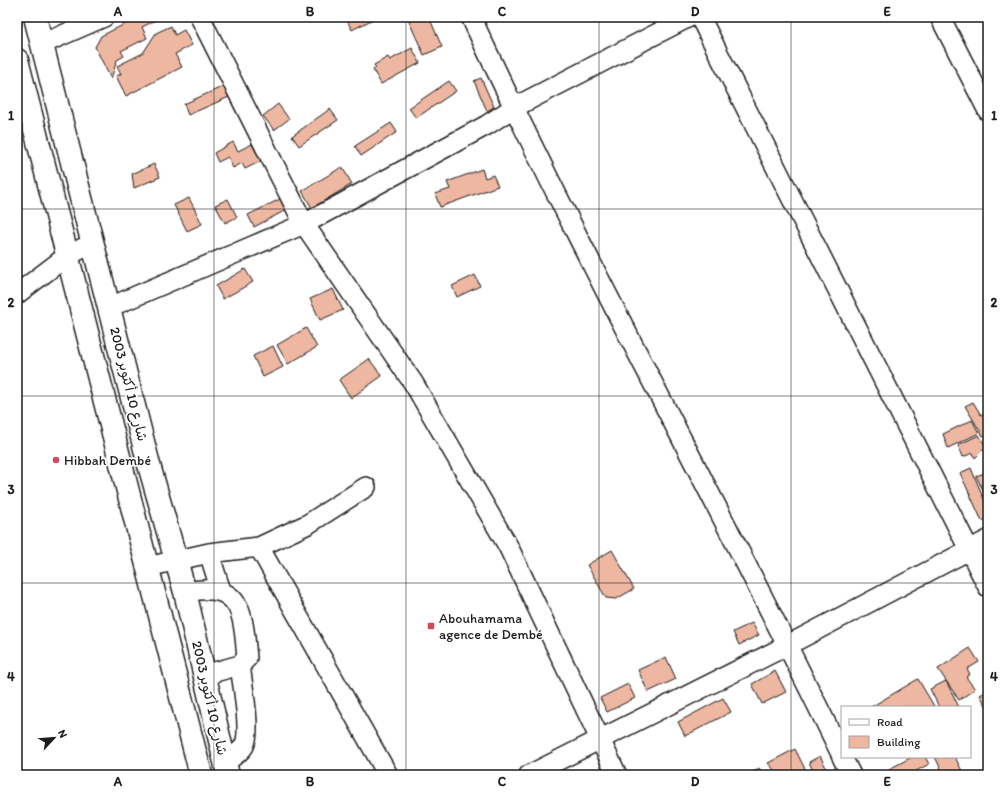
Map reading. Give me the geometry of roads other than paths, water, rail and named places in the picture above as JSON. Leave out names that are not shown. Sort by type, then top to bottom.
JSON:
[{"type":"highway","name":"شارع 10 أكتوبر 2003","points":[[35,17],[149,465],[185,592],[226,768]]},
{"type":"highway","name":"شارع 10 أكتوبر 2003","points":[[17,60],[201,775]]},
{"type":"street","points":[[42,44],[104,17]]},
{"type":"street","points":[[200,17],[304,224],[414,384],[451,445],[508,546],[617,775]]},
{"type":"street","points":[[471,17],[513,108],[788,644],[841,755]]},
{"type":"street","points":[[110,307],[304,224],[487,125],[513,108],[689,17]]},
{"type":"street","points":[[700,17],[988,587]]},
{"type":"street","points":[[940,17],[988,111]]},
{"type":"street","points":[[17,294],[67,256],[93,243]]},
{"type":"street","points":[[147,567],[209,553],[259,547],[308,524],[366,487]]},
{"type":"street","points":[[529,775],[788,644],[988,540]]},
{"type":"street","points":[[259,547],[388,775]]},
{"type":"street","points":[[209,553],[221,591]]},
{"type":"street","points":[[185,592],[209,590],[221,591],[233,599],[241,610],[247,658],[240,665],[204,675]]},
{"type":"street","points":[[226,768],[245,745],[248,730],[240,665]]},
{"type":"street","points":[[842,758],[851,775]]},
{"type":"place","name":"Hibbah Dembé","points":[[56,460]]},
{"type":"place","name":"Abouhamama agence de Dembé","points":[[431,626]]}]
